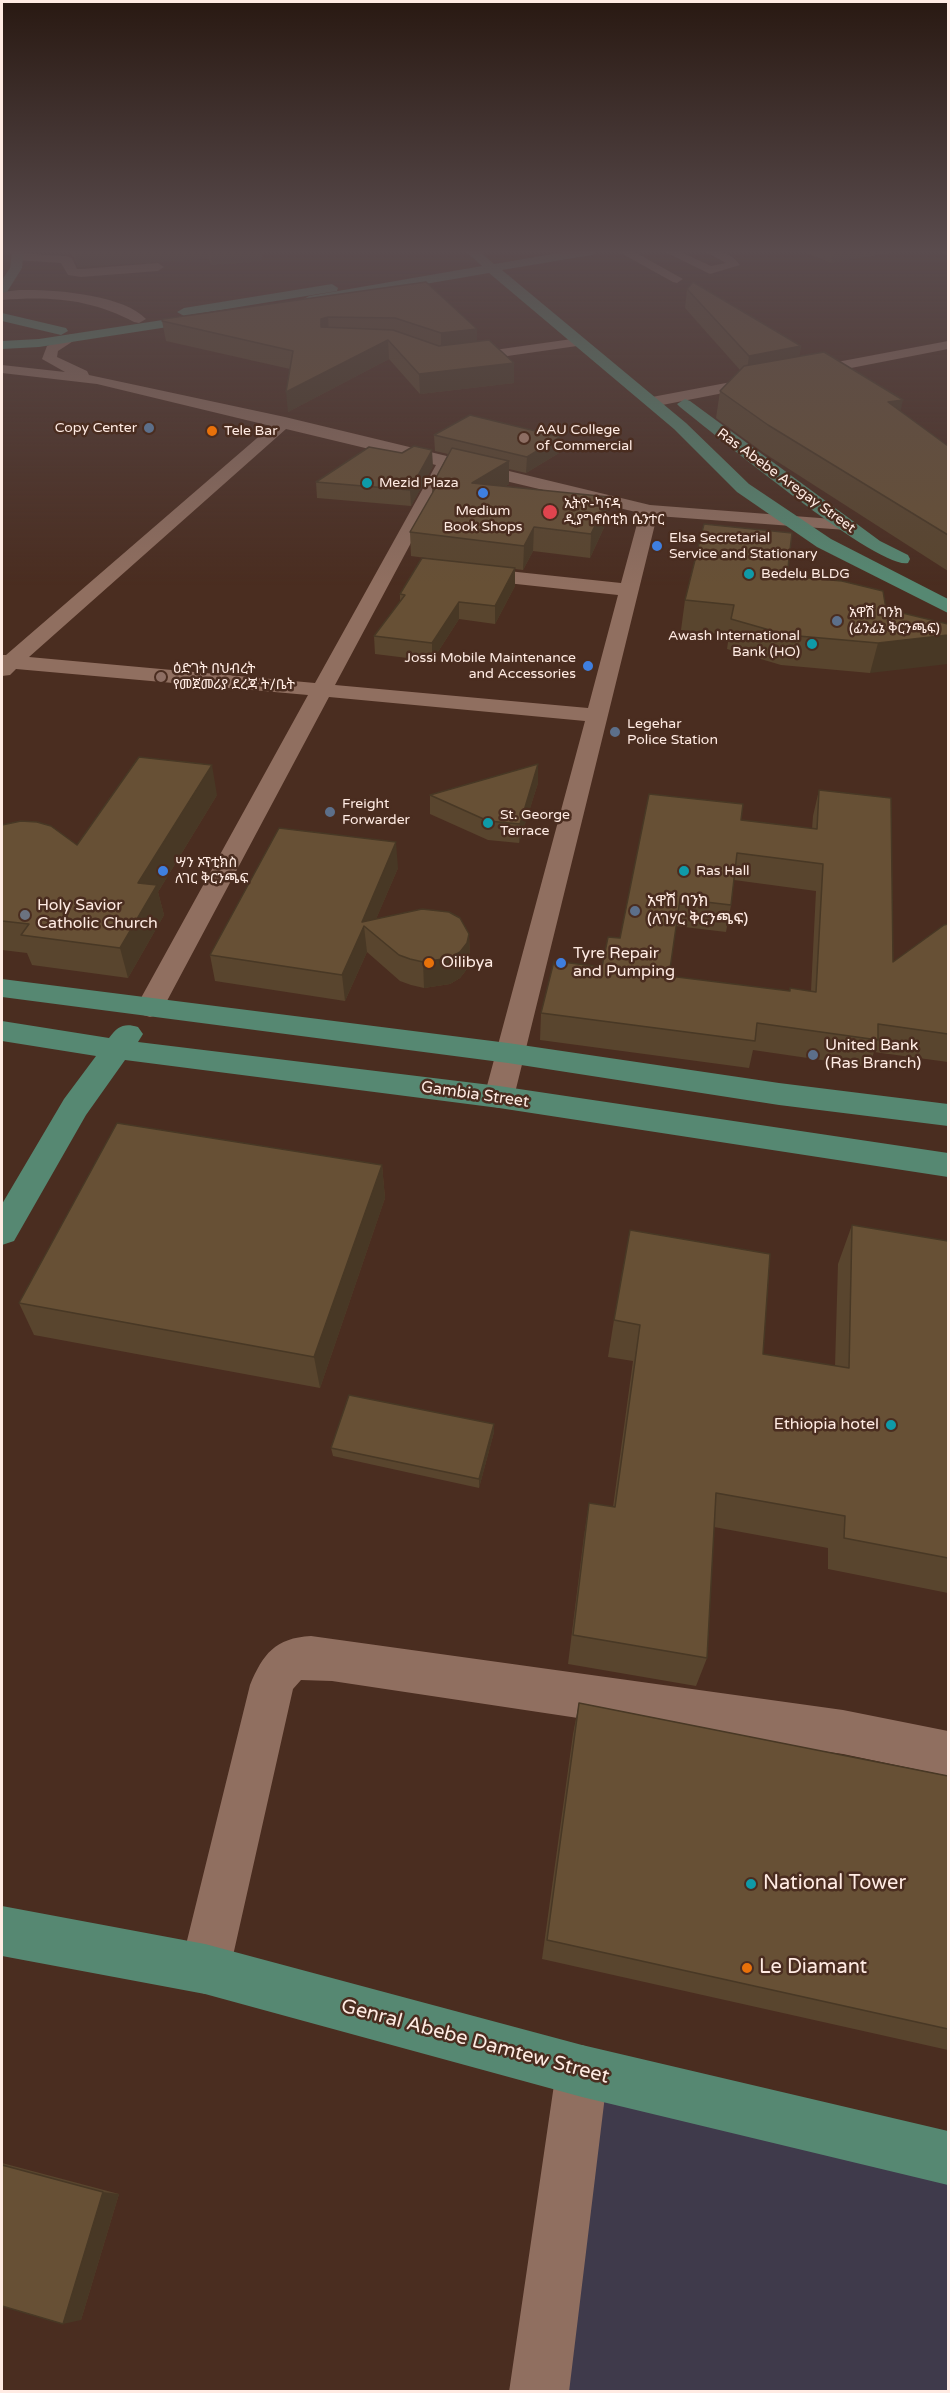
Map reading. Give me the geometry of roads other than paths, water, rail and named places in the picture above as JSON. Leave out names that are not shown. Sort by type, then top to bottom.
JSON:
[{"type":"main road","name":"Ras Abebe Aregay Street","points":[[604,363],[652,402],[743,488],[795,532]]},
{"type":"main road","name":"Ras Abebe Aregay Street","points":[[660,384],[716,429],[873,545],[920,568]]},
{"type":"main road","name":"Ras Abebe Aregay Street","points":[[824,543],[948,607]]},
{"type":"main road","points":[[2,988],[508,1053],[779,1094],[948,1115]]},
{"type":"main road","points":[[2,1232],[75,1107],[115,1049],[150,1007]]},
{"type":"main road","name":"Gambia Street","points":[[2,1031],[115,1049],[498,1097],[948,1165]]},
{"type":"main road","name":"Genral Abebe Damtew Street","points":[[2,1931],[204,1969],[582,2072],[948,2158]]},
{"type":"street","points":[[57,363],[97,380]]},
{"type":"street","points":[[652,402],[856,363]]},
{"type":"street","points":[[2,369],[97,380],[285,422],[650,510],[684,513],[795,532],[824,543],[873,545]]},
{"type":"street","points":[[4,665],[285,422]]},
{"type":"street","points":[[150,1007],[446,461]]},
{"type":"street","points":[[498,1097],[650,510]]},
{"type":"street","points":[[684,513],[767,536]]},
{"type":"street","points":[[795,532],[846,525]]},
{"type":"street","points":[[390,564],[412,567]]},
{"type":"street","points":[[447,571],[629,590]]},
{"type":"street","points":[[4,665],[322,690],[596,715]]},
{"type":"street","points":[[204,1969],[272,1685],[277,1672],[286,1662],[306,1657],[332,1659],[618,1702],[843,1732],[948,1754]]},
{"type":"street","points":[[539,2391],[582,2072]]},
{"type":"place","name":"Copy Center","points":[[149,428]]},
{"type":"place","name":"Tele Bar","points":[[212,431]]},
{"type":"place","name":"AAU College of Commercial","points":[[524,438]]},
{"type":"place","name":"Mezid Plaza","points":[[367,483]]},
{"type":"place","name":"Medium Book Shops","points":[[483,493]]},
{"type":"place","name":"ኢትዮ-ካናዳ ዲያግኖስቲክ ሴንተር","points":[[550,512]]},
{"type":"place","name":"Elsa Secretarial Service and Stationary","points":[[657,546]]},
{"type":"place","name":"Bedelu BLDG","points":[[749,574]]},
{"type":"place","name":"አዋሽ ባንክ (ፊንፊኔ ቅርንጫፍ)","points":[[837,621]]},
{"type":"place","name":"Awash International Bank (HO)","points":[[812,644]]},
{"type":"place","name":"Jossi Mobile Maintenance and Accessories","points":[[588,666]]},
{"type":"place","name":"ዕድገት በህብረት የመጀመሪያ ደረጃ ት/ቤት","points":[[161,677]]},
{"type":"place","name":"Legehar Police Station","points":[[615,732]]},
{"type":"place","name":"Freight Forwarder","points":[[330,812]]},
{"type":"place","name":"St. George Terrace","points":[[488,823]]},
{"type":"place","name":"ሣን ኦፕቲክስ ለገር ቅርንጫፍ","points":[[163,871]]},
{"type":"place","name":"Ras Hall","points":[[684,871]]},
{"type":"place","name":"አዋሽ ባንክ (ለገሃር ቅርንጫፍ)","points":[[635,911]]},
{"type":"place","name":"Holy Savior Catholic Church","points":[[25,915]]},
{"type":"place","name":"Oilibya","points":[[429,963]]},
{"type":"place","name":"Tyre Repair and Pumping","points":[[561,963]]},
{"type":"place","name":"United Bank (Ras Branch)","points":[[813,1055]]},
{"type":"place","name":"Ethiopia hotel","points":[[891,1425]]},
{"type":"place","name":"National Tower","points":[[751,1884]]},
{"type":"place","name":"Le Diamant","points":[[747,1968]]}]
